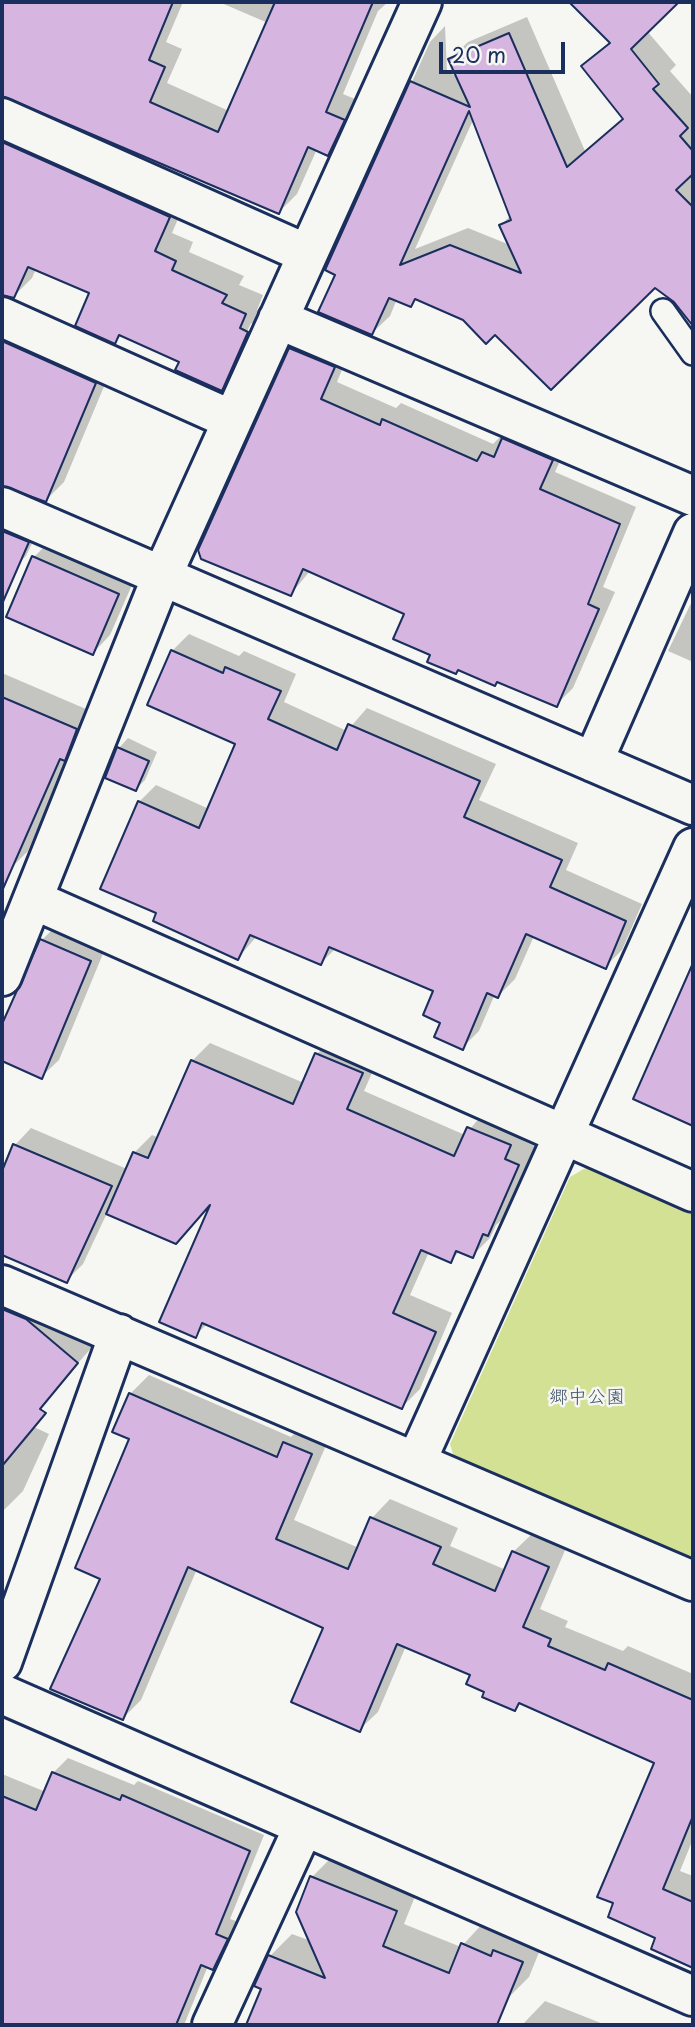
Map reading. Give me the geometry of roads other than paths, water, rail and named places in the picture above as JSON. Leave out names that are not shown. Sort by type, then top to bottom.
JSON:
[{"type":"street","points":[[2,976],[162,576],[422,2]]},
{"type":"street","points":[[2,118],[307,254]]},
{"type":"street","points":[[2,317],[232,420]]},
{"type":"street","points":[[278,319],[693,496]]},
{"type":"street","points":[[2,508],[693,805]]},
{"type":"street","points":[[593,762],[693,535]]},
{"type":"street","points":[[416,1462],[693,848]]},
{"type":"street","points":[[34,900],[693,1192]]},
{"type":"street","points":[[2,1285],[693,1581]]},
{"type":"street","points":[[2,1662],[119,1334]]},
{"type":"street","points":[[2,1693],[303,1828],[693,1996]]},
{"type":"street","points":[[212,2025],[303,1828]]},
{"type":"lane","points":[[663,311],[693,352]]},
{"type":"park label","name":"郷中公園","points":[[587,1398]]}]
